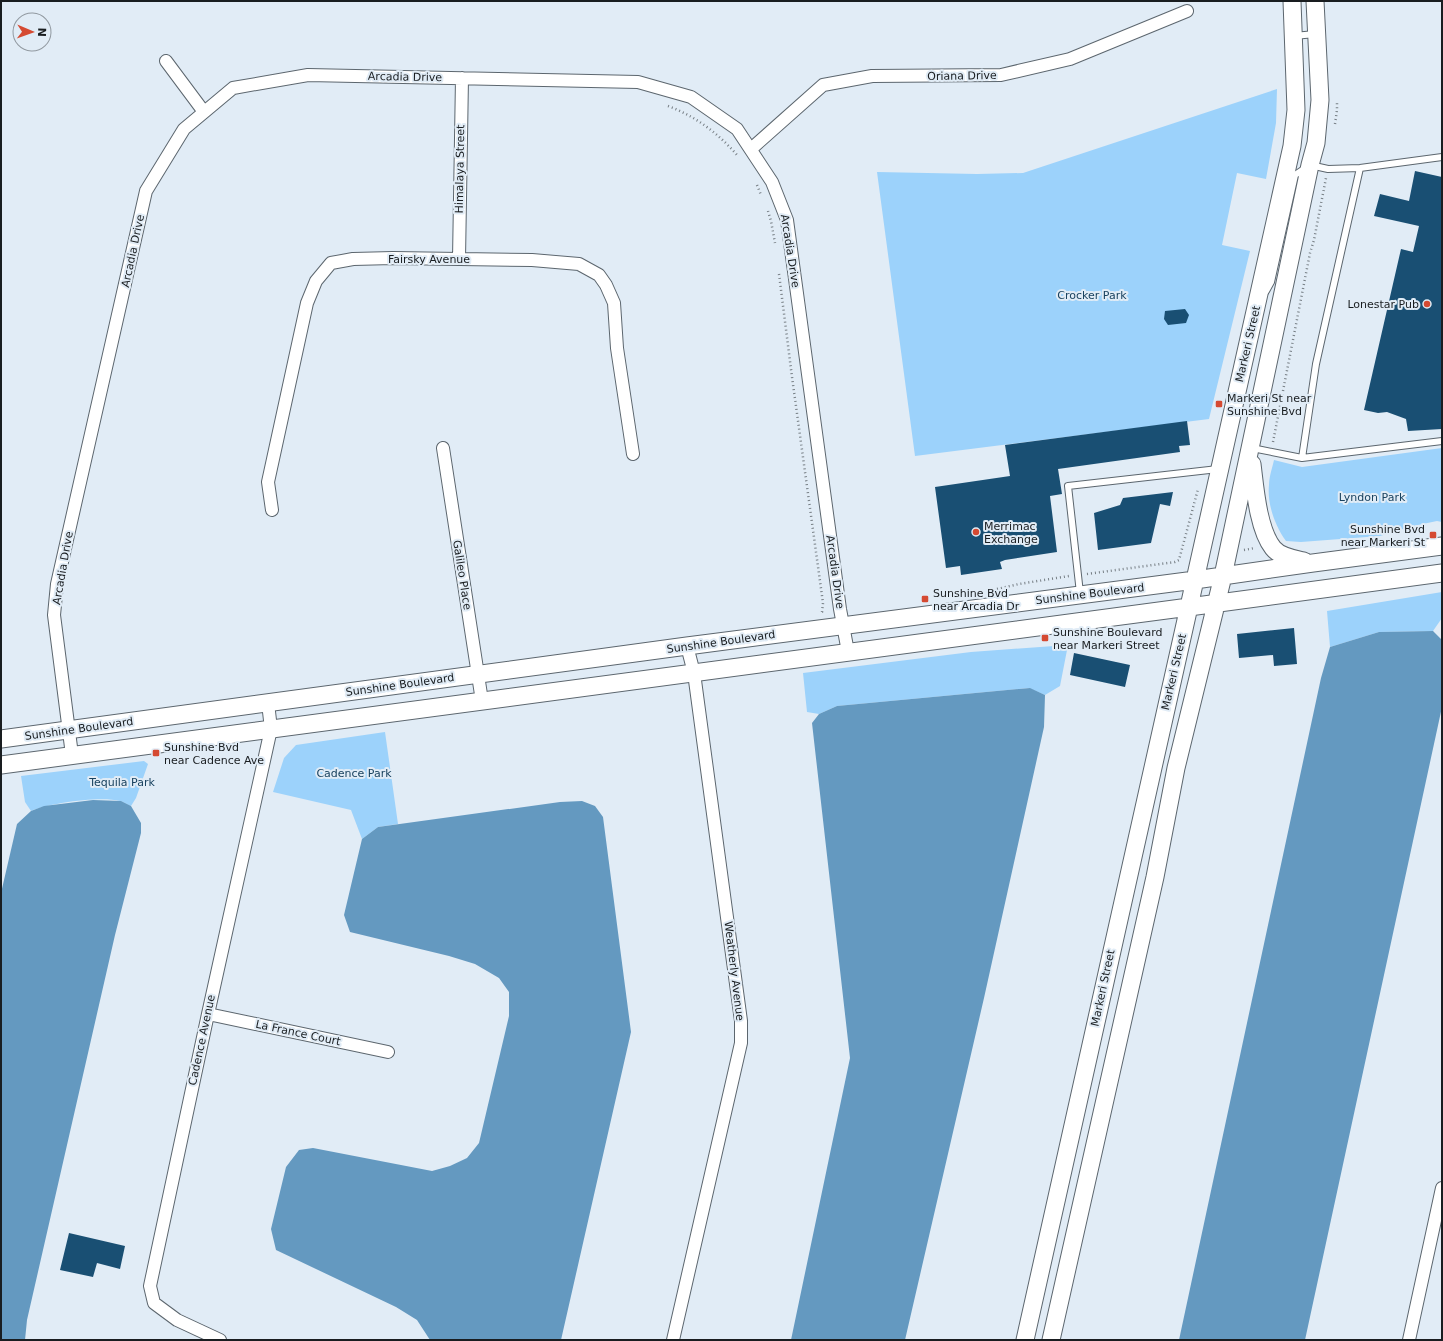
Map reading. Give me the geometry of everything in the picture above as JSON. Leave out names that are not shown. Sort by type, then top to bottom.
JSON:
[{"type":"main road","name":"Markeri Street","points":[[1025,1340],[1292,146],[1296,110],[1292,1]]},
{"type":"main road","points":[[1051,1340],[1132,984],[1176,768],[1223,576],[1316,143],[1320,100],[1315,1]]},
{"type":"main road","points":[[1251,448],[1255,492],[1259,511],[1265,533],[1273,549],[1290,558],[1312,562]]},
{"type":"main road","name":"Sunshine Boulevard","points":[[1,739],[688,646],[1195,580],[1312,562],[1442,546]]},
{"type":"main road","points":[[1,764],[1189,608],[1442,573]]},
{"type":"main road","points":[[1105,979],[1132,984]]},
{"type":"street","name":"Oriana Drive","points":[[750,149],[823,85],[872,76],[1001,75],[1070,59],[1186,11]]},
{"type":"street","points":[[166,61],[204,112]]},
{"type":"street","name":"Arcadia Drive","points":[[72,755],[54,615],[57,584],[146,191],[184,129],[233,88],[308,75],[638,82],[691,97],[737,129],[772,182],[787,220],[842,626],[848,652]]},
{"type":"street","name":"Himalaya Street","points":[[459,259],[462,78]]},
{"type":"street","name":"Fairsky Avenue","points":[[272,510],[268,482],[307,303],[316,281],[331,262],[353,259],[532,260],[579,264],[599,275],[606,285],[614,303],[617,348],[633,454]]},
{"type":"street","name":"Galileo Place","points":[[443,448],[482,701]]},
{"type":"street","name":"Weatherly Avenue","points":[[673,1340],[741,1044],[742,1021],[694,673],[688,646]]},
{"type":"street","name":"Cadence Avenue","points":[[220,1340],[178,1320],[154,1303],[150,1286],[271,729],[268,703]]},
{"type":"street","name":"La France Court","points":[[208,1014],[388,1052]]},
{"type":"street","points":[[1409,1340],[1442,1188]]},
{"type":"lane","points":[[1293,36],[1316,34]]},
{"type":"lane","points":[[1254,316],[1271,282],[1295,175],[1310,166],[1328,169],[1360,168],[1442,157]]},
{"type":"lane","points":[[1302,458],[1316,364],[1360,168]]},
{"type":"lane","points":[[1251,448],[1302,458],[1442,441]]},
{"type":"lane","points":[[1081,595],[1068,486],[1220,469]]},
{"type":"path","points":[[666,105],[679,110],[710,128],[742,160]]},
{"type":"path","points":[[754,178],[763,200]]},
{"type":"path","points":[[766,207],[771,221],[776,250]]},
{"type":"path","points":[[779,272],[823,603],[822,612],[817,617]]},
{"type":"path","points":[[996,589],[1078,575],[1175,562],[1179,560],[1202,471]]},
{"type":"path","points":[[1243,550],[1260,545]]},
{"type":"path","points":[[1252,553],[1253,548]]},
{"type":"green space","name":"Crocker Park","points":[[1277,89],[1276,123],[1266,179],[1237,173],[1222,245],[1250,251],[1209,419],[915,456],[877,172],[977,174],[1023,173]]},
{"type":"green space","name":"Lyndon Park","points":[[1442,448],[1442,522],[1437,521],[1413,526],[1380,536],[1301,542],[1286,541],[1278,529],[1269,500],[1270,479],[1274,460],[1302,467]]},
{"type":"green space","points":[[1442,592],[1442,618],[1433,631],[1379,632],[1330,647],[1327,611]]},
{"type":"green space","points":[[1068,645],[1060,686],[1045,695],[1029,688],[837,706],[819,714],[807,712],[803,673],[971,652]]},
{"type":"green space","name":"Cadence Park","points":[[385,732],[398,824],[378,827],[362,839],[351,810],[273,792],[284,758],[296,745]]},
{"type":"green space","name":"Tequila Park","points":[[144,761],[148,764],[136,798],[131,806],[121,801],[100,799],[50,805],[31,811],[25,802],[21,776]]},
{"type":"shaded area","points":[[1433,631],[1442,640],[1442,707],[1305,1340],[1179,1340],[1321,678],[1330,647],[1379,632]]},
{"type":"shaded area","points":[[1030,688],[1045,695],[1044,727],[984,998],[905,1340],[791,1340],[850,1058],[812,723],[819,714],[837,706]]},
{"type":"shaded area","points":[[93,800],[121,801],[131,806],[141,823],[141,833],[115,935],[27,1320],[25,1340],[1,1340],[1,893],[17,824],[31,811],[44,806]]},
{"type":"shaded area","points":[[582,801],[595,806],[603,817],[631,1032],[561,1340],[430,1340],[417,1320],[396,1307],[276,1250],[271,1229],[286,1167],[299,1150],[313,1148],[432,1171],[450,1166],[467,1158],[479,1143],[509,1016],[509,992],[499,978],[475,964],[449,956],[350,932],[344,915],[362,839],[378,827],[560,802]]},
{"type":"building","points":[[1415,171],[1442,177],[1442,429],[1408,431],[1406,419],[1387,412],[1378,413],[1364,410],[1401,249],[1413,252],[1419,226],[1374,216],[1380,194],[1409,201]]},
{"type":"building","points":[[1185,309],[1189,315],[1186,323],[1168,325],[1164,319],[1165,311]]},
{"type":"building","points":[[1187,421],[1190,445],[1179,446],[1180,452],[1058,469],[1062,494],[1050,496],[1057,552],[1005,560],[1000,562],[1002,569],[961,575],[960,566],[946,568],[935,487],[1010,476],[1005,445]]},
{"type":"building","points":[[1173,492],[1170,506],[1160,504],[1151,543],[1098,550],[1094,513],[1120,505],[1123,498]]},
{"type":"building","points":[[1294,628],[1297,664],[1274,666],[1273,655],[1239,658],[1237,634]]},
{"type":"building","points":[[1074,653],[1130,665],[1125,687],[1070,675]]},
{"type":"building","points":[[69,1233],[125,1246],[120,1269],[97,1263],[93,1277],[60,1270]]},
{"type":"place","name":"Lonestar Pub","points":[[1427,304]]},
{"type":"place","name":"Markeri St near Sunshine Bvd","points":[[1219,404]]},
{"type":"place","name":"Merrimac Exchange","points":[[976,532]]},
{"type":"place","name":"Sunshine Bvd near Markeri St","points":[[1433,535]]},
{"type":"place","name":"Sunshine Bvd near Arcadia Dr","points":[[925,599]]},
{"type":"place","name":"Sunshine Boulevard near Markeri Street","points":[[1045,638]]},
{"type":"place","name":"Sunshine Bvd near Cadence Ave","points":[[156,753]]}]
